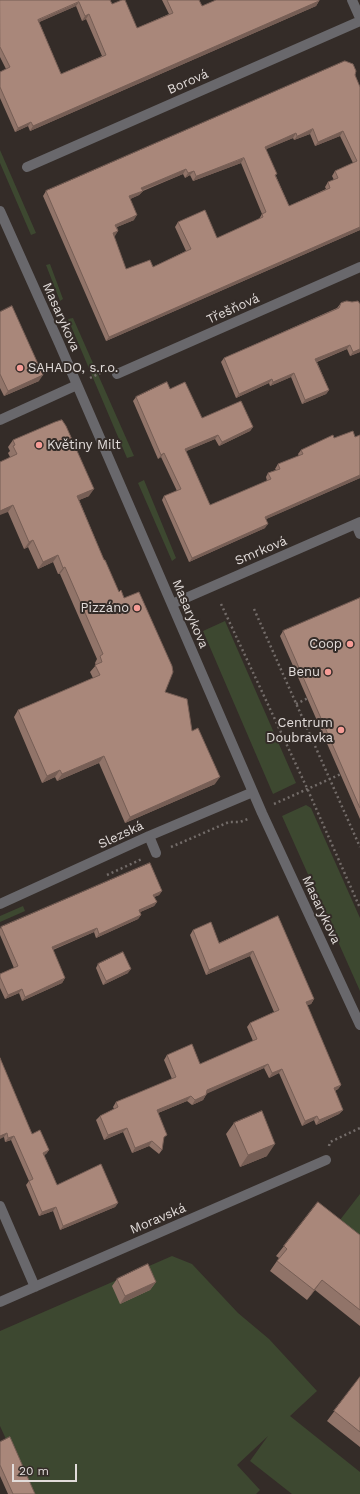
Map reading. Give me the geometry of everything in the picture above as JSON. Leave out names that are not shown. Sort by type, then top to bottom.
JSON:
[{"type":"street","points":[[352,0],[360,20]]},
{"type":"street","name":"Borová","points":[[27,167],[360,20]]},
{"type":"street","name":"Masarykova","points":[[0,211],[253,792],[360,1025]]},
{"type":"street","name":"Třešňová","points":[[117,374],[360,267]]},
{"type":"street","points":[[0,420],[77,385]]},
{"type":"street","points":[[358,523],[360,534]]},
{"type":"street","name":"Smrková","points":[[172,604],[358,523]]},
{"type":"street","name":"Slezská","points":[[0,904],[149,836],[253,792]]},
{"type":"street","points":[[149,836],[156,853]]},
{"type":"street","name":"Moravská","points":[[0,1302],[326,1160]]},
{"type":"street","points":[[0,1206],[35,1287]]},
{"type":"path","points":[[77,385],[112,367],[117,374]]},
{"type":"path","points":[[221,604],[360,908]]},
{"type":"path","points":[[254,610],[360,847]]},
{"type":"path","points":[[296,704],[308,698]]},
{"type":"path","points":[[312,786],[340,774]]},
{"type":"path","points":[[326,1160],[330,1142],[360,1128]]},
{"type":"green space","points":[[0,150],[36,233],[31,235],[0,163]]},
{"type":"green space","points":[[50,264],[63,299],[60,301],[46,265]]},
{"type":"green space","points":[[73,318],[134,456],[127,458],[68,319]]},
{"type":"green space","points":[[144,480],[176,558],[172,561],[138,483]]},
{"type":"green space","points":[[225,621],[296,783],[273,794],[203,631]]},
{"type":"green space","points":[[306,805],[311,808],[360,918],[360,991],[282,816]]},
{"type":"green space","points":[[23,906],[25,911],[0,922],[0,916]]},
{"type":"green space","points":[[360,1194],[360,1251],[333,1229]]},
{"type":"green space","points":[[172,1256],[192,1264],[238,1313],[269,1339],[317,1391],[290,1416],[360,1472],[360,1494],[292,1494],[250,1461],[268,1436],[237,1465],[260,1490],[256,1494],[31,1494],[0,1426],[0,1331]]},
{"type":"building","points":[[0,0],[110,0],[112,4],[125,0],[137,28],[173,13],[167,0],[199,0],[202,6],[216,0],[319,0],[33,126],[31,122],[18,128],[0,87],[0,72],[10,67],[0,47]],"holes":[[[79,2],[85,16],[89,14],[106,55],[61,74],[38,20]]]},
{"type":"building","points":[[345,61],[353,64],[356,71],[355,75],[360,87],[360,227],[109,337],[46,191]],"holes":[[[313,129],[318,142],[343,131],[357,161],[335,171],[338,178],[328,182],[330,188],[289,206],[275,175],[277,174],[265,147],[296,133],[297,136]],[[244,158],[266,212],[262,214],[263,217],[217,238],[205,210],[178,222],[191,249],[153,267],[150,260],[126,269],[113,233],[118,231],[115,225],[137,215],[129,196],[143,191],[141,188],[186,169],[188,173],[194,171],[196,176]]]},
{"type":"building","points":[[347,301],[358,301],[360,304],[360,349],[353,352],[350,345],[315,359],[329,390],[305,400],[294,373],[273,382],[272,379],[239,394],[224,358],[339,308],[341,303]]},
{"type":"building","points":[[12,306],[43,375],[8,391],[0,374],[0,312]]},
{"type":"building","points":[[167,382],[170,389],[185,382],[202,418],[241,401],[253,427],[222,442],[218,435],[185,449],[210,505],[271,479],[268,473],[280,469],[278,464],[303,454],[301,450],[333,435],[334,438],[353,431],[355,437],[360,435],[360,475],[265,517],[268,524],[192,558],[164,496],[181,489],[164,453],[161,455],[136,397]]},
{"type":"building","points":[[62,420],[94,489],[77,496],[104,560],[119,592],[121,590],[124,598],[139,592],[172,666],[173,672],[165,692],[187,699],[192,731],[198,728],[220,777],[130,817],[104,756],[62,774],[60,770],[47,776],[18,710],[100,675],[95,665],[102,662],[100,656],[103,654],[65,567],[63,568],[58,555],[43,562],[33,540],[29,542],[13,505],[0,511],[0,462],[17,454],[13,446],[15,445],[13,440]]},
{"type":"building","name":"Centrum Doubravka","points":[[360,598],[360,808],[283,631]]},
{"type":"building","points":[[150,863],[162,891],[153,895],[157,902],[139,910],[141,915],[99,934],[97,928],[52,947],[65,978],[25,997],[22,989],[8,995],[0,974],[18,966],[1,927]]},
{"type":"building","points":[[278,916],[314,999],[306,1002],[341,1085],[334,1088],[343,1110],[319,1120],[317,1116],[305,1121],[282,1069],[272,1073],[268,1064],[207,1090],[206,1095],[195,1100],[191,1096],[157,1110],[167,1135],[164,1137],[162,1150],[152,1141],[135,1148],[127,1128],[108,1135],[100,1116],[118,1107],[116,1102],[176,1077],[167,1055],[192,1044],[200,1064],[257,1039],[250,1023],[279,1010],[253,951],[209,970],[193,930],[211,922],[219,943]]},
{"type":"building","points":[[123,952],[131,969],[106,981],[98,964]]},
{"type":"building","points":[[0,1058],[32,1134],[40,1130],[49,1150],[43,1153],[57,1185],[101,1164],[118,1203],[63,1226],[56,1207],[42,1212],[29,1181],[33,1179],[14,1136],[8,1138],[7,1133],[0,1136]]},
{"type":"building","points":[[262,1111],[275,1144],[248,1155],[234,1123]]},
{"type":"building","points":[[318,1202],[360,1235],[360,1310],[322,1280],[314,1290],[277,1261],[287,1249],[284,1246]]},
{"type":"building","points":[[148,1264],[156,1282],[125,1296],[117,1279]]},
{"type":"building","points":[[360,1377],[360,1432],[334,1411]]},
{"type":"building","points":[[10,1437],[35,1494],[13,1494],[0,1465],[0,1442]]},
{"type":"place","name":"SAHADO, s.r.o.","points":[[20,368]]},
{"type":"place","name":"Květiny Milt","points":[[39,445]]},
{"type":"place","name":"Pizzáno","points":[[137,608]]},
{"type":"place","name":"Coop","points":[[350,644]]},
{"type":"place","name":"Benu","points":[[328,672]]},
{"type":"place","name":"Centrum Doubravka","points":[[341,730]]}]
